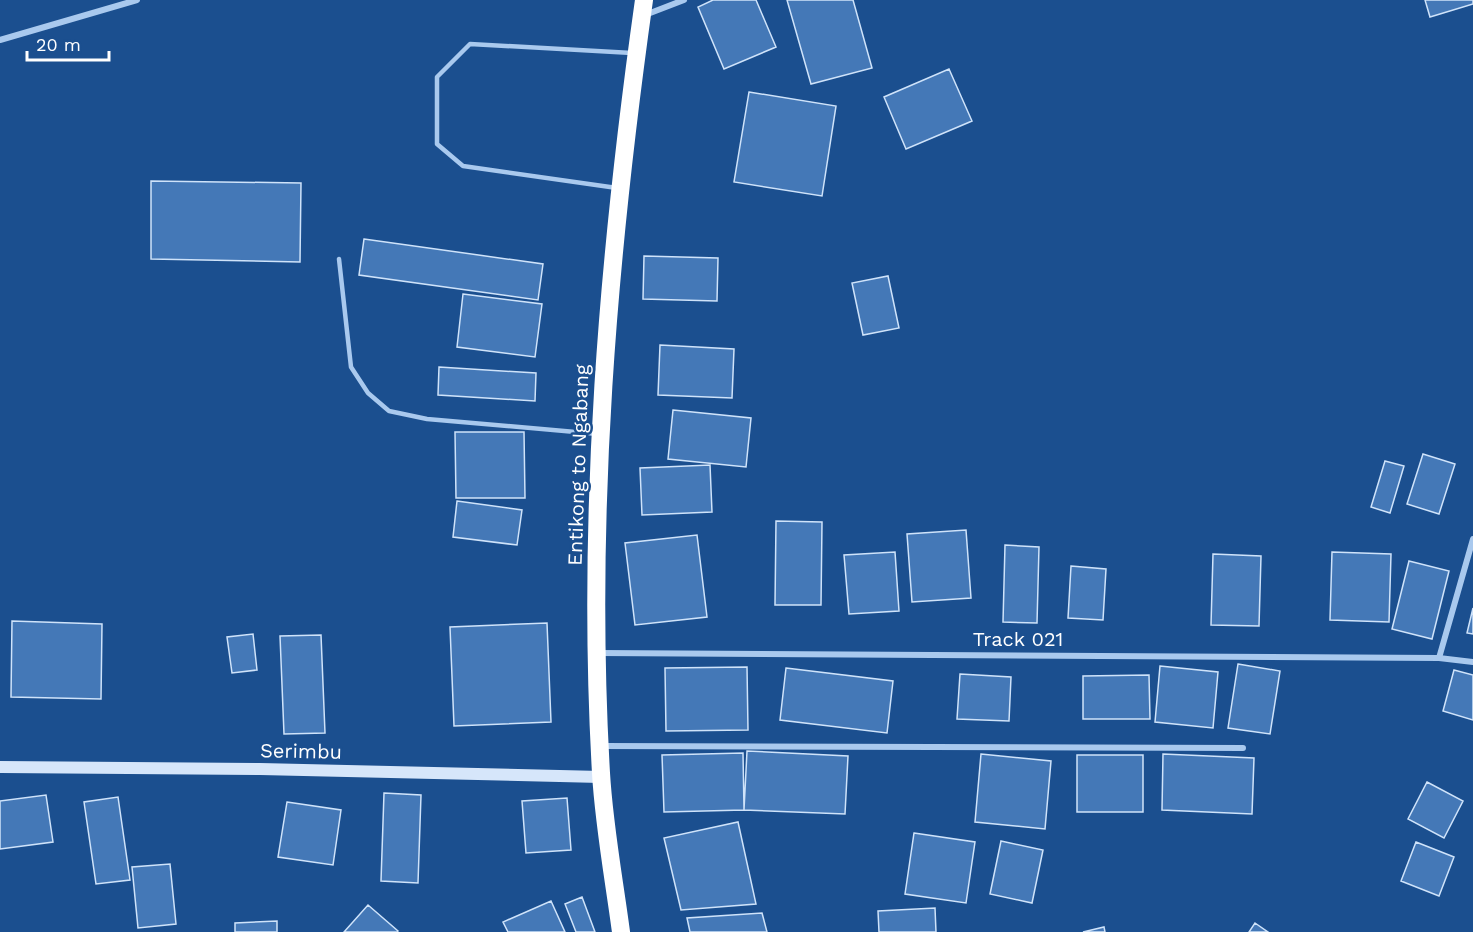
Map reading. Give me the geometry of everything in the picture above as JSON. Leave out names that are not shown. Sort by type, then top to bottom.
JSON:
[{"type":"highway","name":"Entikong to Ngabang","points":[[621,932],[601,777],[595,546],[607,325],[643,8]]},
{"type":"main road","name":"Serimbu","points":[[0,767],[260,769],[601,777]]},
{"type":"street","points":[[0,40],[137,0]]},
{"type":"street","points":[[643,8],[684,0]]},
{"type":"street","points":[[1439,658],[1473,538]]},
{"type":"street","name":"Track 021","points":[[598,653],[1439,658],[1473,662]]},
{"type":"street","points":[[600,746],[1243,748]]},
{"type":"lane","points":[[622,189],[463,166],[437,144],[437,77],[470,44],[637,53]]},
{"type":"lane","points":[[339,259],[351,367],[368,393],[389,411],[428,419],[601,434]]},
{"type":"building","points":[[713,0],[756,0],[776,47],[724,69],[698,7]]},
{"type":"building","points":[[787,0],[853,0],[872,68],[811,84]]},
{"type":"building","points":[[1425,0],[1473,0],[1473,4],[1430,17]]},
{"type":"building","points":[[949,69],[972,121],[906,149],[884,97]]},
{"type":"building","points":[[749,92],[836,106],[822,196],[734,182]]},
{"type":"building","points":[[151,181],[301,183],[300,262],[151,259]]},
{"type":"building","points":[[364,239],[543,264],[538,300],[359,275]]},
{"type":"building","points":[[644,256],[718,258],[717,301],[643,299]]},
{"type":"building","points":[[888,276],[899,328],[863,335],[852,283]]},
{"type":"building","points":[[463,294],[542,304],[535,357],[457,347]]},
{"type":"building","points":[[660,345],[734,349],[732,398],[658,395]]},
{"type":"building","points":[[439,367],[536,373],[535,401],[438,395]]},
{"type":"building","points":[[673,410],[751,418],[746,467],[668,459]]},
{"type":"building","points":[[455,432],[524,432],[525,498],[456,498]]},
{"type":"building","points":[[1423,454],[1455,464],[1439,514],[1407,504]]},
{"type":"building","points":[[1385,461],[1404,466],[1390,513],[1371,507]]},
{"type":"building","points":[[710,465],[712,512],[642,515],[640,468]]},
{"type":"building","points":[[457,501],[522,510],[517,545],[453,537]]},
{"type":"building","points":[[776,521],[822,522],[821,605],[775,605]]},
{"type":"building","points":[[966,530],[971,598],[912,602],[907,534]]},
{"type":"building","points":[[697,535],[707,617],[635,625],[625,543]]},
{"type":"building","points":[[1005,545],[1039,547],[1037,623],[1003,622]]},
{"type":"building","points":[[895,552],[899,611],[849,614],[844,555]]},
{"type":"building","points":[[1332,552],[1391,554],[1389,622],[1330,620]]},
{"type":"building","points":[[1213,554],[1261,556],[1259,626],[1211,625]]},
{"type":"building","points":[[1409,561],[1449,571],[1432,639],[1392,629]]},
{"type":"building","points":[[1071,566],[1106,569],[1103,620],[1068,618]]},
{"type":"building","points":[[1473,608],[1473,634],[1467,633]]},
{"type":"building","points":[[12,621],[102,624],[101,699],[11,697]]},
{"type":"building","points":[[547,623],[551,722],[454,726],[450,627]]},
{"type":"building","points":[[253,634],[257,670],[232,673],[227,637]]},
{"type":"building","points":[[321,635],[325,733],[284,734],[280,636]]},
{"type":"building","points":[[1238,664],[1280,671],[1270,734],[1228,728]]},
{"type":"building","points":[[1160,666],[1218,672],[1213,728],[1155,722]]},
{"type":"building","points":[[747,667],[748,730],[666,731],[665,668]]},
{"type":"building","points":[[786,668],[893,681],[887,733],[780,720]]},
{"type":"building","points":[[1454,670],[1473,675],[1473,720],[1443,711]]},
{"type":"building","points":[[960,674],[1011,677],[1009,721],[957,719]]},
{"type":"building","points":[[1149,675],[1150,719],[1083,719],[1083,676]]},
{"type":"building","points":[[747,751],[848,756],[845,814],[744,810]]},
{"type":"building","points":[[743,753],[744,810],[664,812],[662,755]]},
{"type":"building","points":[[981,754],[1051,761],[1045,829],[975,822]]},
{"type":"building","points":[[1163,754],[1254,758],[1252,814],[1162,810]]},
{"type":"building","points":[[1077,755],[1143,755],[1143,812],[1077,812]]},
{"type":"building","points":[[1427,782],[1463,801],[1444,838],[1408,819]]},
{"type":"building","points":[[384,793],[421,795],[418,883],[381,881]]},
{"type":"building","points":[[46,795],[53,842],[0,849],[0,801]]},
{"type":"building","points":[[118,797],[130,880],[96,884],[84,802]]},
{"type":"building","points":[[567,798],[571,850],[526,853],[522,801]]},
{"type":"building","points":[[287,802],[341,810],[333,865],[278,857]]},
{"type":"building","points":[[738,822],[756,904],[681,910],[664,838]]},
{"type":"building","points":[[914,833],[975,842],[966,903],[905,894]]},
{"type":"building","points":[[1001,841],[1043,850],[1032,903],[990,894]]},
{"type":"building","points":[[1416,842],[1454,857],[1439,896],[1401,881]]},
{"type":"building","points":[[170,864],[176,924],[138,928],[132,867]]},
{"type":"building","points":[[582,897],[595,932],[576,932],[565,904]]},
{"type":"building","points":[[551,901],[565,932],[508,932],[503,922]]},
{"type":"building","points":[[368,905],[398,931],[344,932]]},
{"type":"building","points":[[935,908],[936,932],[879,932],[878,911]]},
{"type":"building","points":[[762,913],[767,932],[690,932],[687,918]]},
{"type":"building","points":[[277,921],[277,932],[235,932],[235,923]]},
{"type":"building","points":[[1255,923],[1268,932],[1249,932]]},
{"type":"building","points":[[1104,927],[1105,932],[1083,932]]}]
